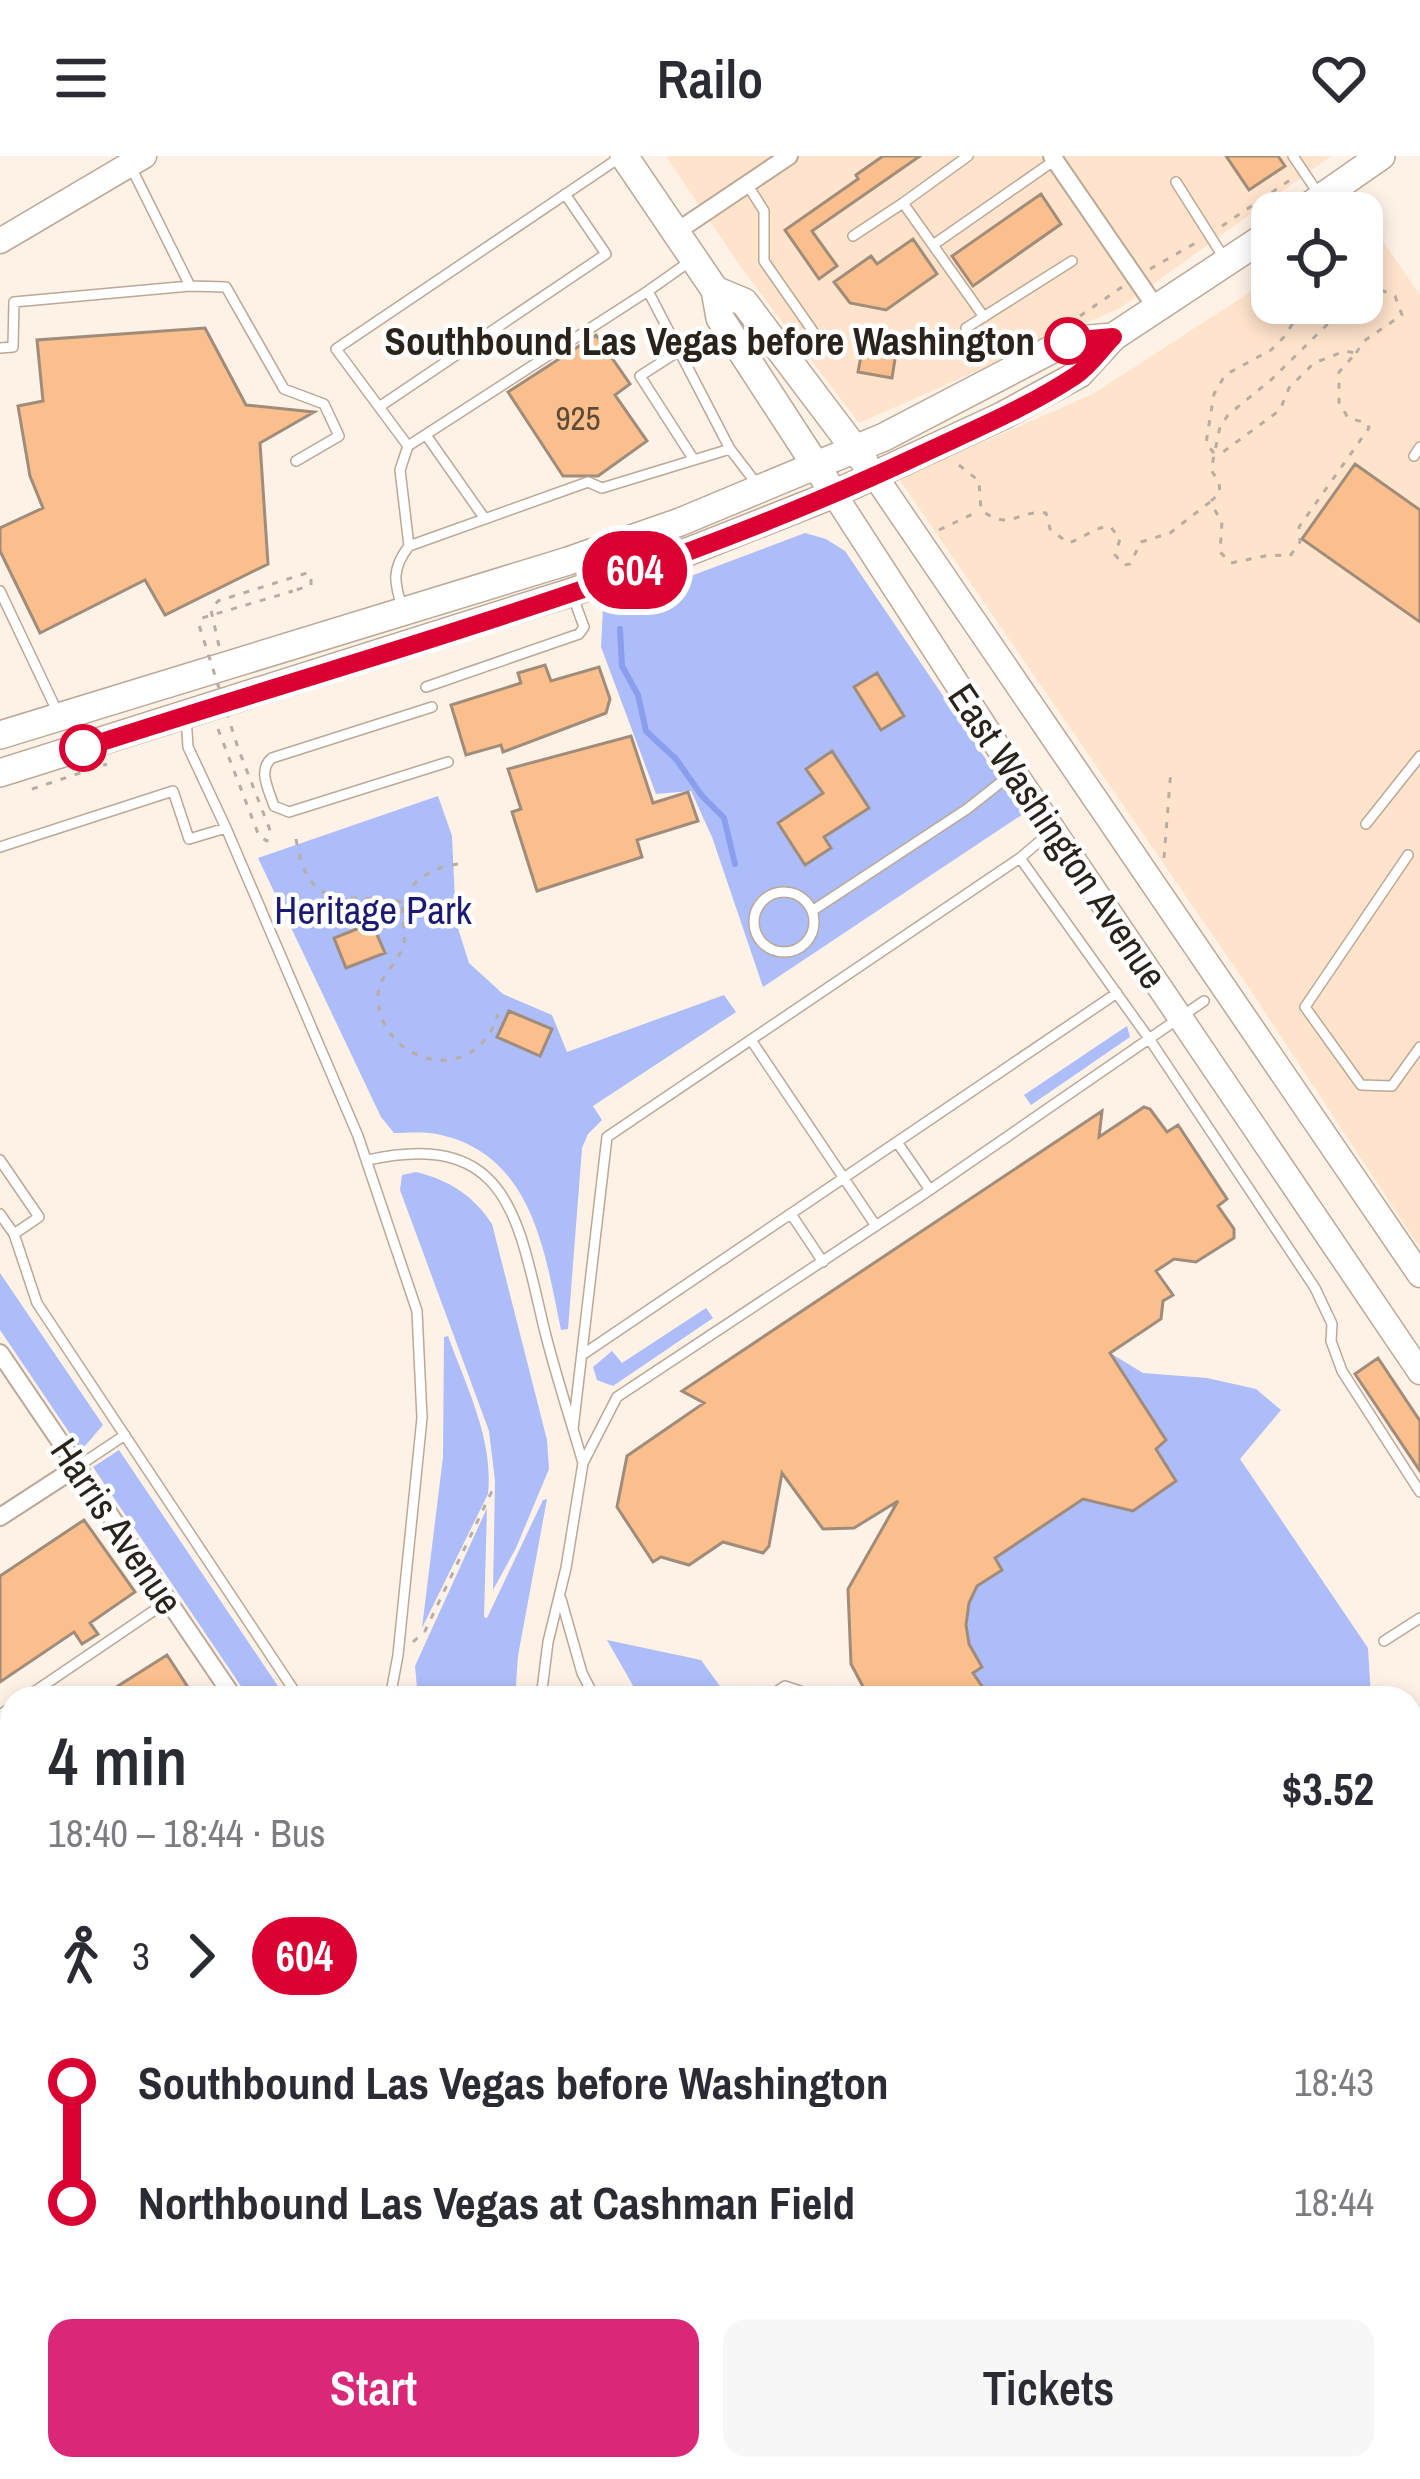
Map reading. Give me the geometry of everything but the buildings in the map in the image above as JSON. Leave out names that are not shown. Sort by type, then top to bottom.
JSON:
[{"type":"main road","name":"East Washington Avenue","points":[[623,156],[715,290],[719,318],[1014,772],[1420,1372]]},
{"type":"main road","points":[[1322,192],[1345,166],[1381,156]]},
{"type":"main road","points":[[0,242],[137,160]]},
{"type":"main road","points":[[0,773],[572,592],[834,494],[1002,416],[1079,374],[1113,337],[1251,246]]},
{"type":"main road","name":"East Washington Avenue","points":[[715,290],[744,302],[856,449],[1420,1275]]},
{"type":"main road","points":[[0,735],[568,561],[856,449],[1068,341],[1113,337]]},
{"type":"main road","points":[[403,611],[413,643]]},
{"type":"main road","points":[[60,717],[73,752]]},
{"type":"street","points":[[676,232],[789,156]]},
{"type":"street","points":[[1053,158],[1157,310]]},
{"type":"street","name":"Harris Avenue","points":[[0,1354],[225,1686]]},
{"type":"street","points":[[0,1517],[77,1467]]},
{"type":"lane","points":[[408,446],[337,349],[623,156]]},
{"type":"lane","points":[[853,236],[968,156]]},
{"type":"lane","points":[[1293,156],[1305,192]]},
{"type":"lane","points":[[933,245],[1053,158]]},
{"type":"lane","points":[[137,160],[190,286]]},
{"type":"lane","points":[[1176,182],[1226,263]]},
{"type":"lane","points":[[747,184],[764,211],[764,261],[819,340]]},
{"type":"lane","points":[[379,407],[606,254],[565,194]]},
{"type":"lane","points":[[903,202],[984,317]]},
{"type":"lane","points":[[409,546],[400,470],[408,446],[693,259]]},
{"type":"lane","points":[[966,328],[1072,261]]},
{"type":"lane","points":[[0,348],[13,347],[14,302],[226,286],[284,389],[324,404],[339,436],[296,461]]},
{"type":"lane","points":[[648,291],[730,449],[760,490]]},
{"type":"lane","points":[[679,351],[640,376],[694,460]]},
{"type":"lane","points":[[426,435],[485,519]]},
{"type":"lane","points":[[403,611],[393,580],[397,562],[409,546],[588,482],[602,488],[730,449]]},
{"type":"lane","points":[[0,591],[60,717]]},
{"type":"lane","points":[[426,687],[579,634],[584,627],[572,592]]},
{"type":"lane","points":[[432,707],[272,758],[263,773],[274,806],[289,812],[448,762]]},
{"type":"lane","points":[[186,715],[188,747],[368,1160],[421,1329],[422,1418],[392,1686]]},
{"type":"lane","points":[[1366,824],[1420,756]]},
{"type":"lane","points":[[812,910],[1014,772]]},
{"type":"lane","points":[[0,847],[173,791],[189,839],[226,828]]},
{"type":"lane","points":[[573,1429],[607,1137],[1020,858],[1053,830]]},
{"type":"lane","points":[[1408,855],[1305,1006],[1360,1085],[1392,1087],[1420,1047]]},
{"type":"lane","points":[[1020,858],[1150,1040],[1315,1288],[1332,1324],[1331,1341],[1342,1371],[1420,1492]]},
{"type":"lane","points":[[773,894],[800,896],[812,910],[810,938],[796,950],[769,947],[757,933],[755,915],[773,894]]},
{"type":"lane","points":[[584,1354],[1117,993]]},
{"type":"lane","points":[[543,1686],[583,1463],[609,1408],[626,1389],[930,1190],[1204,1000]]},
{"type":"lane","points":[[751,1040],[876,1226]]},
{"type":"lane","points":[[897,1142],[930,1190]]},
{"type":"lane","points":[[368,1160],[406,1153],[451,1158],[486,1178],[506,1200],[517,1219],[583,1463]]},
{"type":"lane","points":[[0,1160],[39,1217],[14,1234]]},
{"type":"lane","points":[[0,1214],[14,1234],[38,1304],[291,1686]]},
{"type":"lane","points":[[790,1214],[823,1262]]},
{"type":"lane","points":[[77,1467],[125,1435]]},
{"type":"lane","points":[[560,1594],[589,1686]]},
{"type":"lane","points":[[44,1686],[169,1601]]},
{"type":"lane","points":[[1384,1641],[1420,1618]]},
{"type":"path","points":[[1210,502],[1222,522],[1220,552],[1231,563],[1290,556],[1300,542],[1300,527],[1370,428],[1348,418],[1339,402],[1339,372],[1364,340],[1402,315],[1395,296],[1383,291]]},
{"type":"path","points":[[1213,452],[1206,443],[1208,419],[1219,384],[1231,369],[1271,350],[1292,324]]},
{"type":"path","points":[[981,510],[1008,522],[1029,512],[1046,513],[1050,529],[1068,543],[1094,528],[1110,526],[1120,539],[1115,556],[1124,566],[1130,564],[1141,542],[1170,532],[1220,493],[1220,482],[1211,470],[1228,415],[1327,324]]},
{"type":"path","points":[[1213,452],[1223,452],[1280,410],[1289,388],[1314,363],[1345,351],[1356,353]]},
{"type":"path","points":[[952,453],[962,471],[979,481],[981,510]]},
{"type":"path","points":[[934,532],[981,510]]},
{"type":"path","points":[[215,723],[259,836],[267,841],[270,830],[199,625],[202,618],[293,591],[311,584],[311,575],[218,601],[211,610],[221,653]]},
{"type":"path","points":[[1162,872],[1171,769]]},
{"type":"path","points":[[296,839],[301,865],[325,892],[342,899],[403,903]]},
{"type":"path","points":[[458,864],[424,875],[403,903],[403,946],[377,994],[389,1034],[414,1053],[435,1060],[465,1058],[486,1043],[498,1014]]},
{"type":"path","points":[[398,1655],[425,1631],[492,1491]]},
{"type":"shaded area","points":[[666,156],[1331,156],[1281,192],[1251,192],[1251,214],[1120,308],[859,423],[740,266]]},
{"type":"shaded area","points":[[1383,241],[1420,295],[1420,1248],[1249,988],[899,479],[1093,394],[1251,292],[1251,324],[1383,324]]},
{"type":"green space","points":[[805,533],[845,551],[1023,814],[763,987],[712,837],[691,791],[656,794],[601,647],[603,609]]},
{"type":"green space","name":"Heritage Park","points":[[438,796],[452,836],[456,922],[469,963],[503,994],[552,1015],[567,1052],[724,995],[736,1012],[593,1106],[602,1120],[582,1148],[568,1329],[561,1330],[530,1212],[496,1164],[472,1146],[441,1135],[394,1133],[381,1117],[258,858]]},
{"type":"green space","points":[[1127,1026],[1130,1037],[1031,1105],[1024,1095]]},
{"type":"green space","points":[[416,1172],[460,1190],[492,1224],[547,1440],[549,1469],[493,1590],[495,1481],[489,1431],[400,1190],[402,1175]]},
{"type":"green space","points":[[0,1273],[103,1425],[84,1447],[79,1447],[0,1330]]},
{"type":"green space","points":[[706,1308],[713,1318],[613,1386],[597,1380],[593,1367],[612,1351],[622,1363]]},
{"type":"green space","points":[[448,1336],[483,1433],[488,1494],[422,1628],[443,1457],[444,1337]]},
{"type":"green space","points":[[1110,1353],[1143,1373],[1207,1378],[1256,1389],[1281,1410],[1240,1459],[1368,1648],[1370,1686],[863,1686],[851,1664],[896,1514],[891,1505]]},
{"type":"green space","points":[[119,1450],[278,1686],[241,1686],[93,1467]]},
{"type":"green space","points":[[547,1499],[516,1686],[417,1686],[415,1666],[487,1508],[487,1618]]},
{"type":"green space","points":[[607,1640],[701,1660],[720,1686],[633,1686]]},
{"type":"waterway","points":[[620,629],[622,666],[638,695],[646,731],[676,759],[724,818],[735,864]]},
{"type":"bus line","name":"604","points":[[83,748],[572,592],[834,494],[1002,416],[1079,374],[1113,337],[1068,341]]},
{"type":"place","name":"Southbound Las Vegas before Washington","points":[[1068,341]]}]
